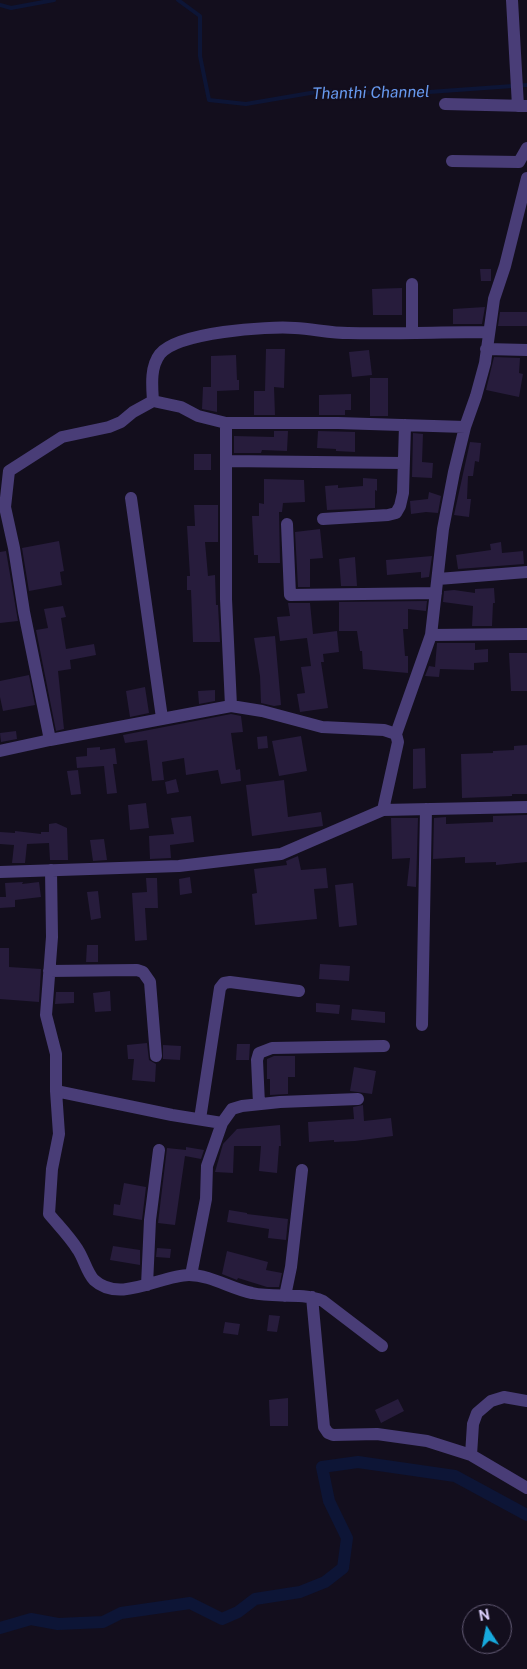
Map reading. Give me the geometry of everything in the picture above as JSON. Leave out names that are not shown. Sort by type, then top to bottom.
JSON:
[{"type":"street","points":[[445,104],[523,106],[517,86],[512,0]]},
{"type":"street","points":[[452,160],[519,162],[527,148]]},
{"type":"street","points":[[383,810],[398,742],[396,734],[431,635],[443,529],[454,472],[465,427],[476,396],[494,299],[506,266],[527,178]]},
{"type":"street","points":[[412,284],[412,333]]},
{"type":"street","points":[[153,401],[154,364],[161,352],[175,343],[203,335],[293,328],[346,333],[489,332]]},
{"type":"street","points":[[486,349],[527,350]]},
{"type":"street","points":[[50,740],[5,507],[9,471],[62,437],[110,427],[153,401],[181,407],[198,416],[226,423],[465,427]]},
{"type":"street","points":[[226,423],[226,598],[231,706]]},
{"type":"street","points":[[323,519],[388,516],[396,513],[403,493],[405,425]]},
{"type":"street","points":[[227,461],[403,463]]},
{"type":"street","points":[[131,498],[162,718]]},
{"type":"street","points":[[287,524],[290,595],[436,593]]},
{"type":"street","points":[[438,579],[527,572]]},
{"type":"street","points":[[431,635],[527,634]]},
{"type":"street","points":[[0,751],[231,706],[322,727],[384,730],[396,734]]},
{"type":"street","points":[[0,872],[179,866],[281,854],[383,810],[527,807]]},
{"type":"street","points":[[422,1025],[426,809]]},
{"type":"street","points":[[51,870],[52,937],[46,1015],[56,1054],[59,1134],[52,1169],[49,1214],[78,1250],[94,1280],[107,1287],[125,1290],[174,1277],[191,1275],[214,1280],[252,1293],[312,1296],[323,1301],[382,1346]]},
{"type":"street","points":[[49,971],[137,970],[143,972],[150,982],[156,1056]]},
{"type":"street","points":[[200,1119],[220,988],[224,983],[230,982],[299,991]]},
{"type":"street","points":[[260,1104],[257,1060],[259,1053],[263,1050],[272,1048],[384,1046]]},
{"type":"street","points":[[56,1091],[172,1115],[222,1123]]},
{"type":"street","points":[[191,1275],[206,1199],[207,1166],[222,1123],[232,1109],[260,1104],[358,1099]]},
{"type":"street","points":[[147,1285],[150,1220],[159,1150]]},
{"type":"street","points":[[285,1296],[291,1267],[302,1170]]},
{"type":"street","points":[[312,1296],[323,1420],[324,1427],[328,1433],[333,1435],[377,1434],[427,1441],[471,1455],[527,1488]]},
{"type":"street","points":[[471,1455],[473,1424],[477,1413],[491,1401],[504,1397],[527,1401]]},
{"type":"building","points":[[480,269],[491,269],[491,281],[481,281]]},
{"type":"building","points":[[402,288],[402,315],[373,315],[372,289]]},
{"type":"building","points":[[485,307],[482,324],[453,324],[453,309]]},
{"type":"building","points":[[500,312],[527,312],[527,326],[498,326]]},
{"type":"building","points":[[266,349],[285,349],[284,388],[274,387],[275,415],[254,415],[254,391],[265,391]]},
{"type":"building","points":[[369,350],[372,375],[352,377],[349,352]]},
{"type":"building","points":[[236,355],[239,390],[217,391],[217,412],[202,409],[203,387],[211,387],[211,356]]},
{"type":"building","points":[[494,357],[520,358],[519,373],[523,374],[519,397],[486,390]]},
{"type":"building","points":[[370,378],[388,378],[388,416],[370,416]]},
{"type":"building","points":[[351,394],[351,410],[345,410],[345,415],[319,415],[319,395]]},
{"type":"building","points":[[274,431],[288,431],[287,451],[262,450],[261,453],[234,453],[234,436],[274,437]]},
{"type":"building","points":[[318,431],[355,432],[355,452],[317,448]]},
{"type":"building","points":[[413,433],[423,434],[422,462],[433,463],[432,478],[412,477]]},
{"type":"building","points":[[470,442],[481,443],[479,462],[475,461],[473,476],[468,476],[467,499],[471,499],[469,517],[454,515]]},
{"type":"building","points":[[194,454],[211,454],[211,470],[194,470]]},
{"type":"building","points":[[363,478],[377,479],[375,508],[327,510],[325,486],[338,485],[338,488],[363,486]]},
{"type":"building","points":[[264,479],[304,480],[305,502],[283,503],[282,512],[279,512],[280,563],[258,563],[258,555],[254,555],[252,516],[259,516],[259,503],[264,504]]},
{"type":"building","points":[[429,492],[441,496],[438,513],[411,514],[410,501],[428,499]]},
{"type":"building","points":[[194,505],[218,505],[218,542],[205,542],[208,576],[215,575],[220,642],[193,642],[191,590],[187,590],[187,576],[190,576],[187,526],[195,526]]},
{"type":"building","points":[[320,529],[323,558],[310,559],[310,587],[298,587],[295,532]]},
{"type":"building","points":[[59,541],[64,571],[60,572],[62,585],[29,591],[22,548]]},
{"type":"building","points":[[501,542],[502,553],[523,551],[524,564],[458,569],[456,555],[491,550],[490,544]]},
{"type":"building","points":[[6,551],[18,621],[0,623],[0,552]]},
{"type":"building","points":[[432,556],[429,577],[421,578],[421,572],[387,575],[386,560]]},
{"type":"building","points":[[355,557],[357,586],[341,586],[339,559]]},
{"type":"building","points":[[494,588],[495,603],[493,603],[492,626],[472,626],[473,606],[443,602],[444,591],[454,590],[475,593],[475,589]]},
{"type":"building","points":[[427,601],[426,611],[408,609],[408,629],[403,629],[405,656],[408,656],[408,673],[363,669],[362,651],[360,651],[357,631],[339,631],[339,602]]},
{"type":"building","points":[[288,603],[310,603],[313,634],[337,631],[339,652],[323,654],[324,662],[321,662],[328,708],[300,712],[297,694],[305,693],[301,667],[311,666],[307,638],[280,641],[277,617],[290,616]]},
{"type":"building","points":[[63,606],[66,617],[61,618],[66,649],[94,644],[96,655],[70,660],[71,669],[58,671],[64,729],[56,731],[36,630],[48,628],[44,609]]},
{"type":"building","points":[[275,636],[281,705],[274,706],[261,703],[260,676],[254,638]]},
{"type":"building","points":[[437,643],[475,643],[475,650],[488,649],[488,662],[474,663],[474,670],[440,669],[439,677],[425,676],[429,666],[435,667]]},
{"type":"building","points":[[509,653],[527,653],[527,691],[511,691]]},
{"type":"building","points":[[29,675],[35,705],[3,711],[0,697],[0,681]]},
{"type":"building","points":[[145,687],[149,713],[130,717],[126,691]]},
{"type":"building","points":[[215,690],[215,701],[199,704],[198,691]]},
{"type":"building","points":[[231,714],[241,716],[243,732],[231,733],[236,770],[240,769],[241,781],[221,784],[218,770],[186,775],[184,758],[162,762],[164,780],[152,781],[147,740],[125,743],[123,735]]},
{"type":"building","points":[[16,731],[17,739],[1,742],[0,733]]},
{"type":"building","points":[[267,736],[268,748],[258,749],[257,737]]},
{"type":"building","points":[[301,736],[307,771],[279,776],[272,741]]},
{"type":"building","points":[[527,745],[527,794],[462,798],[461,754],[493,753],[493,751],[514,750],[514,746]]},
{"type":"building","points":[[100,747],[100,750],[115,748],[117,764],[113,764],[117,793],[107,794],[104,766],[77,768],[76,757],[87,756],[87,748]]},
{"type":"building","points":[[425,748],[426,788],[413,789],[413,749]]},
{"type":"building","points":[[78,770],[81,794],[71,795],[67,771]]},
{"type":"building","points":[[176,779],[179,792],[167,794],[165,782]]},
{"type":"building","points":[[284,780],[288,817],[321,812],[323,826],[252,836],[246,785]]},
{"type":"building","points":[[146,803],[149,828],[130,830],[128,805]]},
{"type":"building","points":[[527,815],[527,862],[496,865],[496,862],[465,863],[465,857],[433,859],[434,818],[446,817],[446,824],[493,822],[493,816]]},
{"type":"building","points":[[191,816],[194,842],[170,845],[171,858],[150,859],[149,836],[174,834],[171,818]]},
{"type":"building","points":[[391,818],[418,818],[416,887],[407,886],[410,858],[392,859]]},
{"type":"building","points":[[56,823],[67,828],[68,860],[50,860],[49,843],[27,844],[25,863],[12,863],[14,845],[0,844],[0,832],[15,833],[15,831],[41,834],[41,832],[49,832],[49,824]]},
{"type":"building","points":[[104,839],[107,860],[93,861],[90,840]]},
{"type":"building","points":[[298,856],[301,870],[326,868],[328,888],[314,889],[317,919],[255,925],[252,894],[257,893],[254,869],[287,865],[286,861]]},
{"type":"building","points":[[190,877],[192,893],[180,895],[179,879]]},
{"type":"building","points":[[146,878],[157,878],[158,908],[145,908],[147,940],[135,941],[132,893],[147,892]]},
{"type":"building","points":[[23,882],[22,884],[39,882],[41,897],[15,900],[15,907],[0,908],[0,897],[6,897],[5,883]]},
{"type":"building","points":[[353,883],[357,925],[339,927],[335,885]]},
{"type":"building","points":[[98,891],[101,918],[91,920],[87,892]]},
{"type":"building","points":[[87,945],[98,945],[98,962],[86,962]]},
{"type":"building","points":[[0,948],[9,948],[9,967],[41,969],[39,1002],[0,999]]},
{"type":"building","points":[[320,964],[350,966],[349,981],[319,979]]},
{"type":"building","points":[[110,991],[111,1011],[95,1012],[93,993]]},
{"type":"building","points":[[56,992],[74,992],[74,1003],[55,1004]]},
{"type":"building","points":[[316,1003],[340,1005],[339,1014],[316,1012]]},
{"type":"building","points":[[352,1009],[385,1012],[385,1023],[351,1020]]},
{"type":"building","points":[[147,1043],[149,1060],[156,1064],[155,1082],[132,1080],[134,1059],[128,1059],[127,1045]]},
{"type":"building","points":[[237,1044],[250,1044],[249,1060],[236,1060]]},
{"type":"building","points":[[163,1045],[181,1046],[180,1060],[163,1059]]},
{"type":"building","points":[[274,1056],[295,1056],[295,1077],[288,1077],[288,1094],[270,1095],[270,1079],[267,1079],[267,1059]]},
{"type":"building","points":[[354,1067],[376,1071],[372,1094],[350,1091]]},
{"type":"building","points":[[363,1105],[364,1121],[391,1118],[393,1136],[355,1141],[309,1142],[308,1122],[354,1119],[353,1107]]},
{"type":"building","points":[[280,1125],[281,1146],[279,1146],[277,1173],[259,1171],[261,1146],[234,1146],[233,1173],[215,1172],[223,1144],[237,1129]]},
{"type":"building","points":[[186,1147],[204,1150],[201,1159],[185,1156],[175,1225],[158,1223],[167,1148],[186,1150]]},
{"type":"building","points":[[124,1183],[146,1187],[142,1220],[113,1215],[114,1204],[120,1205]]},
{"type":"building","points":[[229,1210],[288,1219],[286,1240],[268,1238],[269,1229],[227,1222]]},
{"type":"building","points":[[113,1246],[140,1250],[140,1265],[110,1260]]},
{"type":"building","points":[[157,1248],[171,1249],[170,1258],[156,1257]]},
{"type":"building","points":[[227,1251],[268,1262],[266,1270],[282,1273],[279,1287],[267,1287],[238,1278],[237,1280],[222,1274]]},
{"type":"building","points":[[269,1315],[280,1316],[277,1332],[267,1331]]},
{"type":"building","points":[[225,1322],[240,1324],[238,1335],[223,1333]]},
{"type":"building","points":[[288,1398],[288,1426],[270,1426],[269,1400]]},
{"type":"building","points":[[398,1399],[404,1411],[381,1423],[375,1410]]},
{"type":"waterway","name":"Thanthi Channel","points":[[0,5],[11,8],[54,0]]},
{"type":"waterway","name":"Thanthi Channel","points":[[178,0],[200,16],[200,56],[209,100],[246,104],[322,91],[401,94],[527,85]]},
{"type":"waterway","points":[[0,1628],[31,1619],[58,1624],[103,1622],[121,1613],[190,1603],[222,1619],[238,1612],[255,1599],[300,1592],[325,1582],[343,1568],[347,1538],[329,1501],[322,1467],[358,1462],[455,1476],[527,1515]]}]
